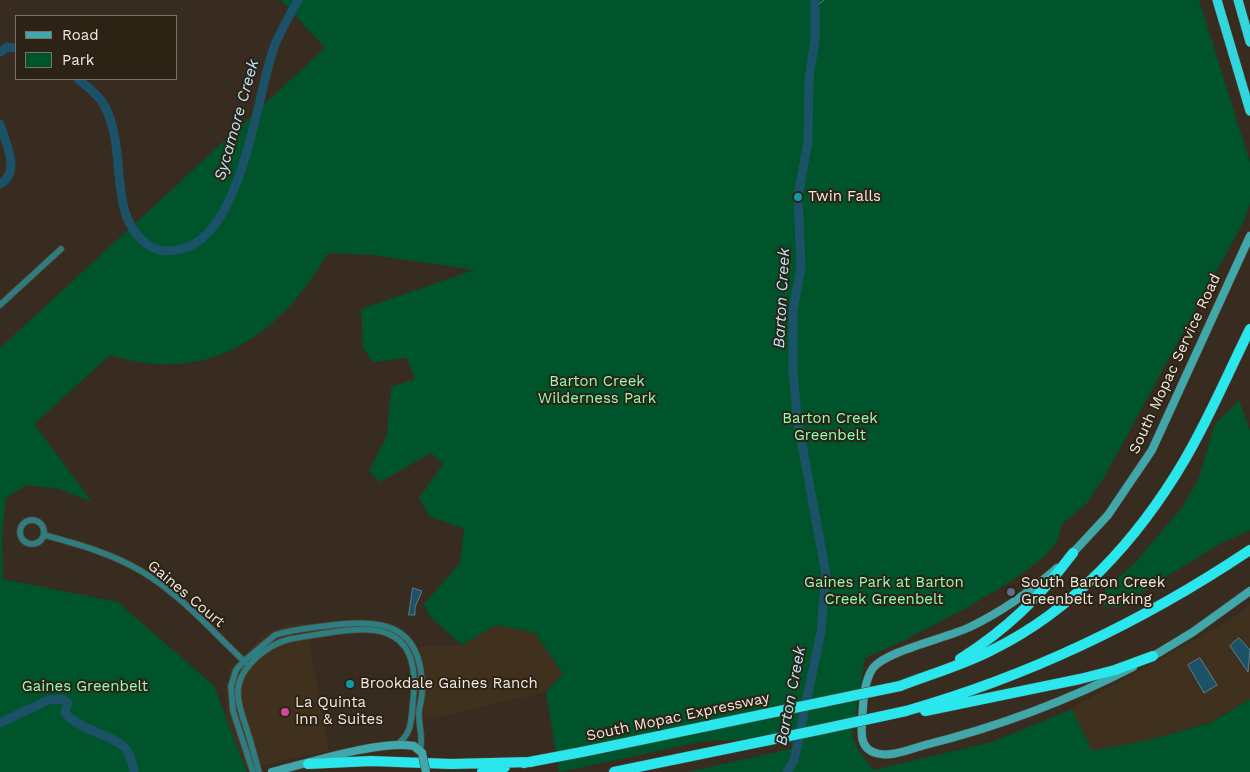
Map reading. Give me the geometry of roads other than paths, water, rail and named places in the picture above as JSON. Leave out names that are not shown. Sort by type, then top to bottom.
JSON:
[{"type":"highway","points":[[1217,0],[1250,111]]},
{"type":"highway","points":[[1238,0],[1250,42]]},
{"type":"highway","name":"South Mopac Expressway","points":[[482,772],[900,686],[994,649],[1040,621],[1080,590],[1126,543],[1158,503],[1185,459],[1250,329]]},
{"type":"highway","points":[[614,772],[906,711],[1011,677],[1100,638],[1216,573],[1250,550]]},
{"type":"highway","points":[[946,668],[1014,621],[1073,554]]},
{"type":"highway","points":[[906,711],[926,711],[1080,679],[1153,656]]},
{"type":"highway","points":[[308,764],[371,761],[452,764],[531,762]]},
{"type":"main road","name":"South Mopac Service Road","points":[[1250,236],[1152,450],[1108,516],[1073,554],[1019,598],[953,635],[896,654],[878,664],[870,675],[863,707],[861,737],[865,746],[877,754],[890,754],[989,727],[1091,688],[1153,656],[1193,632],[1250,591]]},
{"type":"main road","points":[[272,772],[336,756],[394,746],[414,746],[421,752],[426,772]]},
{"type":"street","points":[[0,305],[61,249]]},
{"type":"street","name":"Gaines Court","points":[[35,520],[43,528],[44,535],[39,541],[29,543],[22,539],[21,527],[27,521],[35,520]]},
{"type":"street","name":"Gaines Court","points":[[44,535],[100,552],[141,571],[174,596],[246,663]]},
{"type":"street","points":[[369,625],[388,633],[402,643],[407,651],[414,673],[410,728],[404,739],[394,746]]},
{"type":"street","points":[[259,772],[246,738],[232,711],[230,695],[232,679],[275,635],[369,625],[387,625],[396,629],[410,642],[414,649],[422,679],[419,720],[423,739],[421,752]]},
{"type":"street","points":[[413,701],[421,702]]},
{"type":"street","points":[[246,738],[254,772]]},
{"type":"water","points":[[413,588],[422,591],[415,607],[415,615],[409,615]]},
{"type":"water","points":[[1239,638],[1250,650],[1248,672],[1230,646]]},
{"type":"water","points":[[1200,658],[1217,685],[1204,693],[1188,665]]},
{"type":"waterway","name":"Sycamore Creek","points":[[79,80],[99,98],[110,118],[116,144],[122,199],[125,212],[132,227],[143,241],[156,249],[166,251],[181,249],[202,239],[219,219],[232,193],[244,162],[274,47],[298,0]]},
{"type":"waterway","name":"Barton Creek","points":[[787,772],[794,760],[821,632],[826,574],[797,417],[793,370],[793,311],[801,267],[798,197],[808,141],[809,78],[815,40],[815,0]]},
{"type":"waterway","points":[[815,7],[824,0]]},
{"type":"waterway","name":"Sycamore Creek","points":[[0,52],[7,47],[15,48]]},
{"type":"waterway","name":"Sycamore Creek","points":[[0,124],[11,164],[7,179],[0,184]]},
{"type":"waterway","points":[[0,723],[48,700],[62,699],[68,703],[65,713],[71,719],[88,729],[114,740],[126,749],[134,772]]},
{"type":"place","name":"Twin Falls","points":[[798,197]]},
{"type":"place","name":"South Barton Creek Greenbelt Parking","points":[[1011,592]]},
{"type":"place","name":"Brookdale Gaines Ranch","points":[[350,684]]},
{"type":"place","name":"La Quinta Inn & Suites","points":[[285,712]]},
{"type":"park label","name":"Barton Creek Wilderness Park","points":[[597,390]]},
{"type":"park label","name":"Barton Creek Greenbelt","points":[[830,428]]},
{"type":"park label","name":"Gaines Park at Barton Creek Greenbelt","points":[[884,592]]},
{"type":"park label","name":"Gaines Greenbelt","points":[[85,687]]}]
